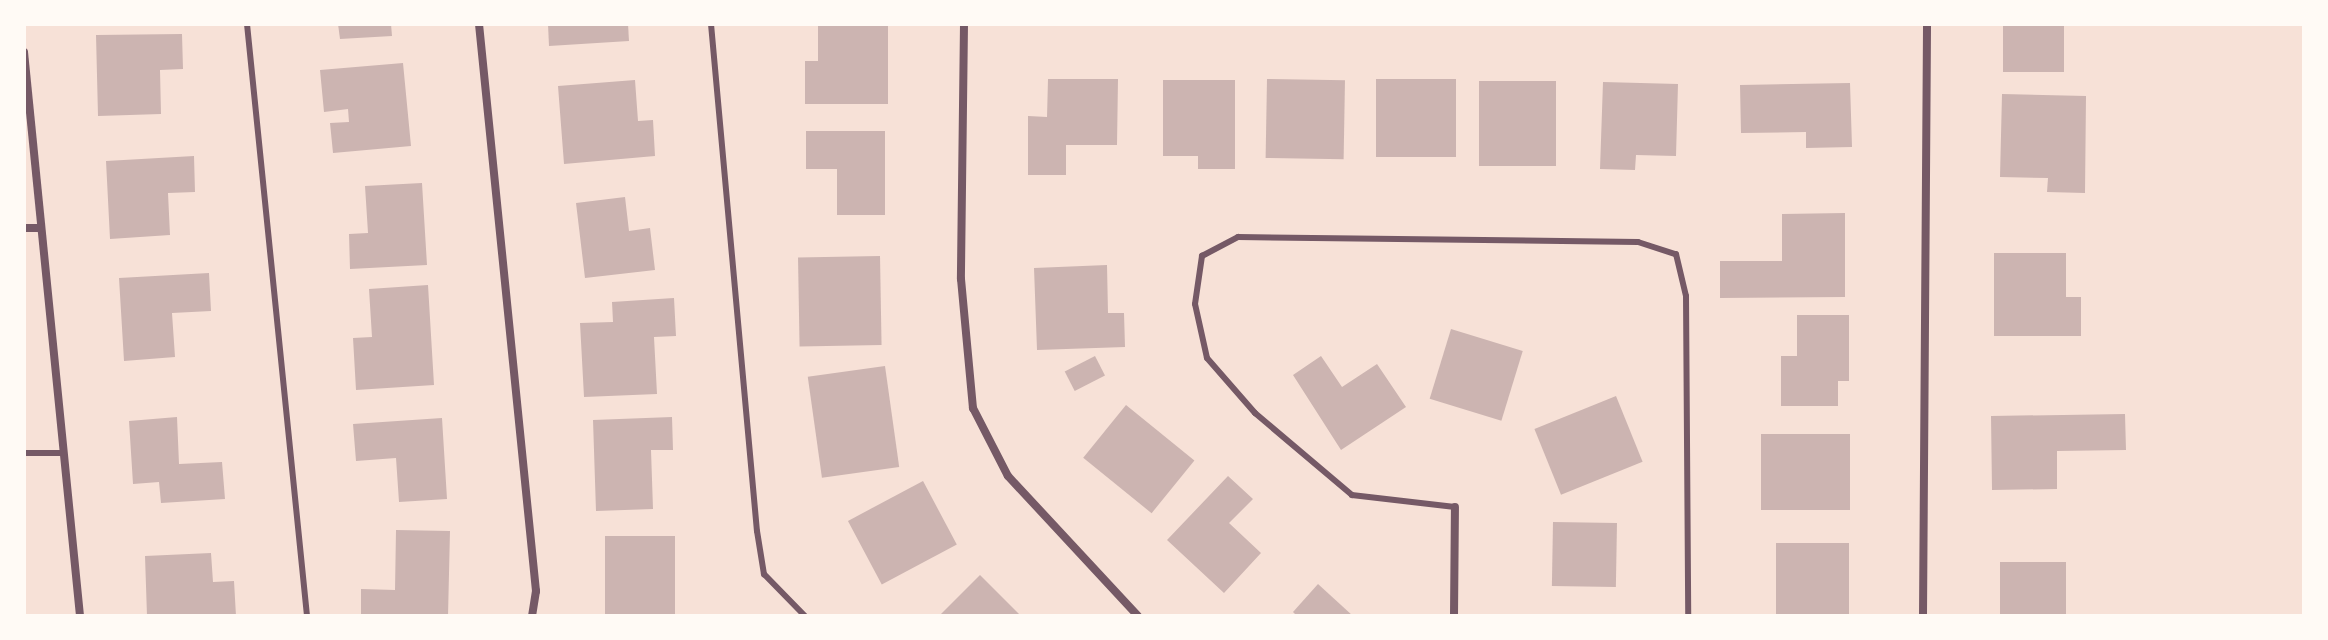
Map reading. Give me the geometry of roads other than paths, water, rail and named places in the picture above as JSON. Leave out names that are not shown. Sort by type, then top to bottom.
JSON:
[{"type":"street","points":[[479,24],[536,591],[532,616]]},
{"type":"street","points":[[964,24],[961,279],[973,408],[1008,476],[1138,616]]},
{"type":"street","points":[[1923,616],[1927,24]]},
{"type":"street","points":[[24,52],[80,616]]},
{"type":"street","points":[[24,228],[41,228]]},
{"type":"street","points":[[1454,616],[1455,507]]},
{"type":"lane","points":[[247,24],[307,616]]},
{"type":"lane","points":[[711,24],[757,531],[764,574],[805,616]]},
{"type":"lane","points":[[1455,507],[1352,495],[1255,413],[1207,358],[1195,304],[1202,256],[1238,237],[1638,242],[1676,254],[1686,296],[1688,616]]},
{"type":"lane","points":[[24,453],[64,453]]}]
